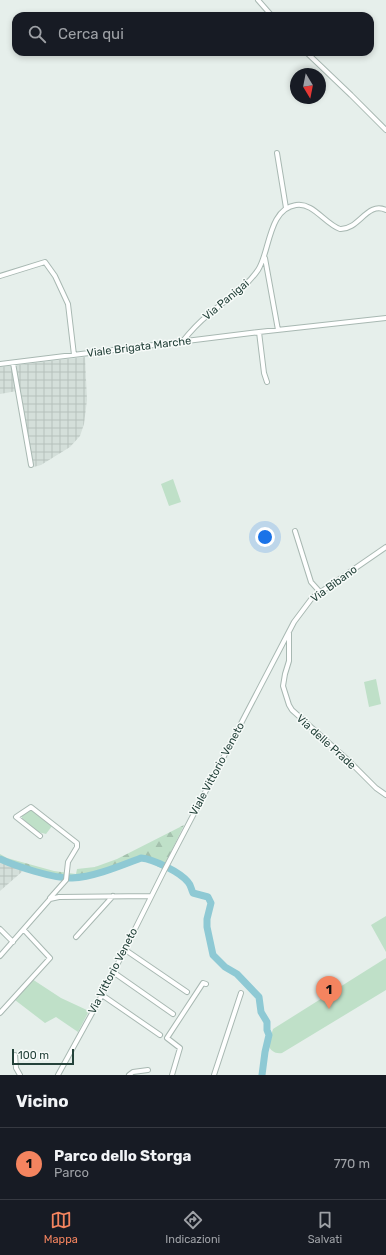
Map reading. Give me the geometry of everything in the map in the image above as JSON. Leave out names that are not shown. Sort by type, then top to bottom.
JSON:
[{"type":"street","points":[[258,0],[268,12]]},
{"type":"street","points":[[310,56],[386,130]]},
{"type":"street","points":[[277,153],[286,208],[298,204],[311,208],[336,228],[343,230],[354,225],[374,208],[386,210]]},
{"type":"street","name":"Via Panigai","points":[[182,342],[203,320],[250,280],[263,260],[272,227],[286,208]]},
{"type":"street","points":[[265,258],[278,330]]},
{"type":"street","points":[[0,276],[45,262],[55,276],[68,304],[74,355]]},
{"type":"street","name":"Viale Brigata Marche","points":[[0,364],[386,318]]},
{"type":"street","points":[[259,332],[264,373],[267,382]]},
{"type":"street","points":[[13,363],[31,465]]},
{"type":"street","points":[[295,531],[311,582],[320,592]]},
{"type":"street","name":"Via Bibano","points":[[268,672],[289,632],[312,598],[386,547]]},
{"type":"street","name":"Via delle Prade","points":[[289,632],[289,661],[283,686],[289,705],[292,710],[349,761],[376,788],[386,795]]},
{"type":"street","name":"Viale Vittorio Veneto","points":[[167,865],[268,672]]},
{"type":"street","points":[[0,956],[66,880],[68,862],[77,847],[76,843],[31,807],[16,817],[40,836]]},
{"type":"street","name":"Via Vittorio Veneto","points":[[58,1075],[102,995],[167,865]]},
{"type":"street","points":[[76,937],[113,896]]},
{"type":"street","points":[[50,899],[59,897],[151,896]]},
{"type":"street","points":[[0,929],[13,942]]},
{"type":"street","points":[[0,1013],[50,958],[24,930]]},
{"type":"street","points":[[124,949],[187,992]]},
{"type":"street","points":[[113,972],[173,1014]]},
{"type":"street","points":[[172,1075],[180,1048],[167,1038],[186,1006],[203,983],[206,984]]},
{"type":"street","points":[[214,1075],[241,993]]},
{"type":"street","points":[[102,995],[160,1035]]},
{"type":"street","points":[[15,1055],[16,1068],[20,1075]]},
{"type":"street","points":[[129,1075],[134,1072],[148,1070]]},
{"type":"shaded area","points":[[85,357],[87,400],[84,424],[80,436],[70,447],[41,465],[30,468],[17,391],[0,394],[0,367]]},
{"type":"shaded area","points":[[0,862],[24,870],[0,891]]},
{"type":"green space","points":[[173,479],[181,502],[169,506],[161,484]]},
{"type":"green space","points":[[376,679],[381,704],[369,707],[364,682]]},
{"type":"green space","points":[[30,809],[52,826],[46,834],[38,832],[22,818],[22,815]]},
{"type":"green space","points":[[184,825],[163,869],[149,862],[141,861],[94,877],[70,880],[39,875],[0,862],[0,854],[7,858],[54,871],[76,874],[77,869],[95,867],[117,859]]},
{"type":"green space","points":[[386,916],[386,952],[371,925]]},
{"type":"green space","points":[[386,958],[386,990],[282,1053],[274,1052],[270,1049],[268,1045],[273,1029]]},
{"type":"green space","points":[[32,979],[61,998],[89,1011],[78,1032],[56,1017],[45,1023],[15,1000]]},
{"type":"waterway","points":[[0,859],[46,874],[72,878],[116,868],[141,858],[152,861],[179,874],[189,883],[193,893],[208,897],[211,903],[207,919],[207,927],[213,955],[225,967],[237,974],[259,997],[261,1012],[267,1022],[267,1030],[269,1035],[262,1075]]},
{"type":"place","name":"Parco dello Storga","points":[[329,1009]]}]
